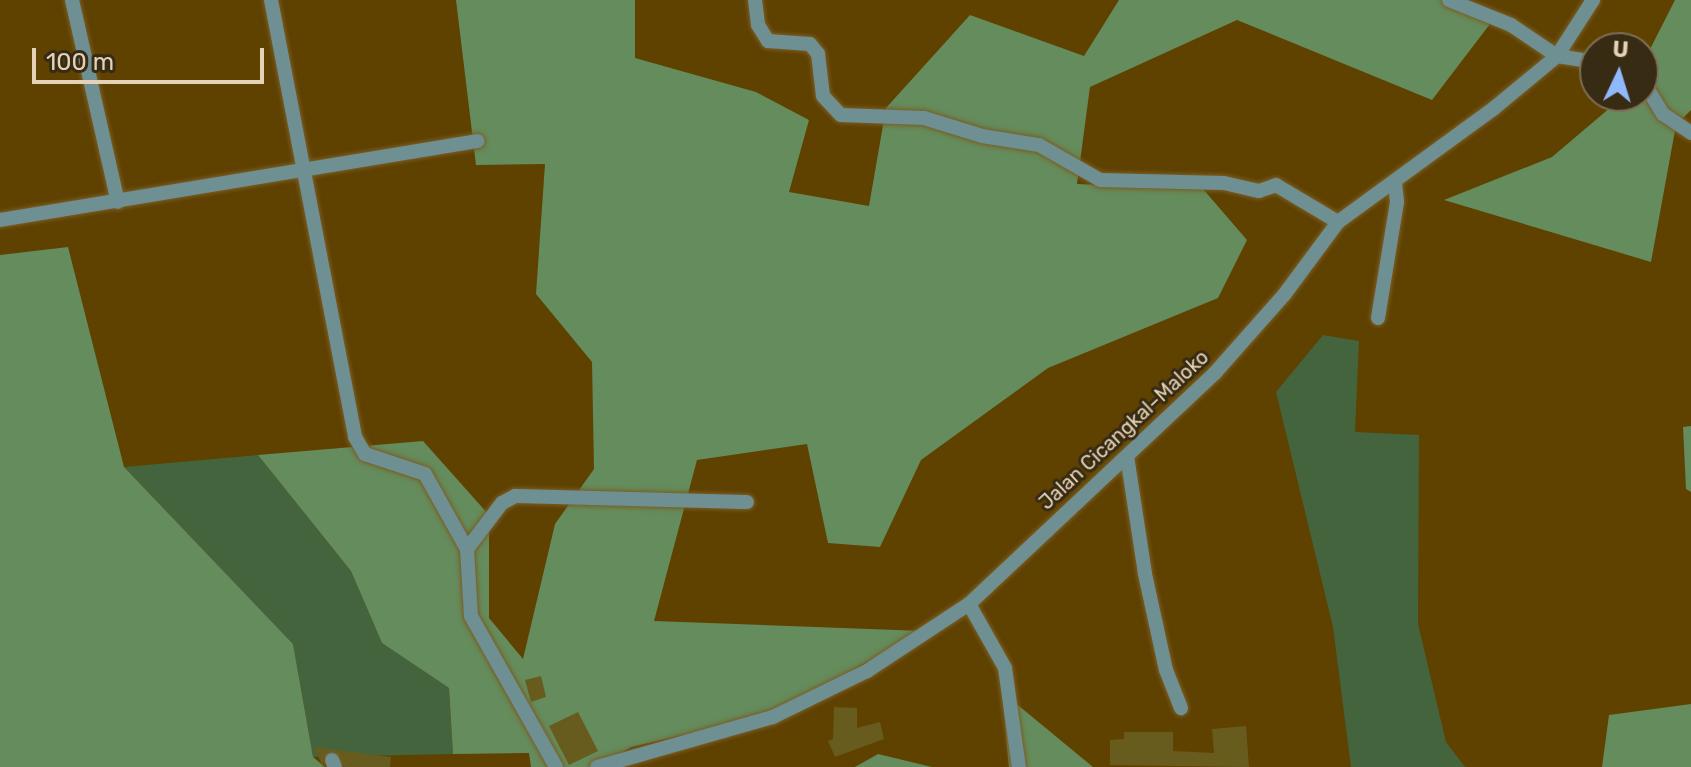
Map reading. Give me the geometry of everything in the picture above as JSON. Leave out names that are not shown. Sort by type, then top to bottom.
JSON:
[{"type":"street","points":[[72,0],[118,202]]},
{"type":"street","points":[[271,0],[355,437],[365,454],[425,474],[467,549],[471,616],[556,767]]},
{"type":"street","points":[[755,0],[758,25],[768,41],[810,44],[818,54],[823,96],[841,115],[924,118],[982,136],[1039,145],[1100,180],[1224,183],[1259,191],[1276,185],[1338,222]]},
{"type":"street","points":[[1449,0],[1511,25],[1557,56],[1579,59]]},
{"type":"street","name":"Jalan Cicangkal–Maloko","points":[[597,767],[773,717],[867,671],[969,604],[1214,374],[1284,295],[1338,222],[1359,202],[1395,183],[1557,56],[1593,0]]},
{"type":"street","points":[[1659,107],[1663,114],[1691,133]]},
{"type":"street","points":[[0,220],[306,173],[478,141]]},
{"type":"street","points":[[1378,318],[1397,202],[1395,183]]},
{"type":"street","points":[[1127,456],[1145,574],[1166,670],[1181,708]]},
{"type":"street","points":[[467,549],[502,503],[515,496],[747,502]]},
{"type":"street","points":[[969,604],[1005,668],[1019,767]]},
{"type":"green space","points":[[456,0],[635,0],[635,58],[756,92],[809,120],[789,192],[869,206],[886,108],[970,15],[1084,56],[1119,0],[1447,0],[1493,20],[1432,100],[1237,20],[1090,87],[1077,184],[1203,189],[1247,240],[1218,298],[1048,368],[921,460],[880,547],[828,543],[807,444],[697,460],[654,621],[923,631],[774,714],[631,747],[599,767],[531,767],[529,753],[453,754],[449,688],[382,643],[351,571],[258,455],[423,441],[489,515],[489,618],[523,659],[555,524],[594,469],[592,362],[536,294],[545,164],[476,165]]},
{"type":"green space","points":[[1675,0],[1691,0],[1691,110],[1676,125],[1651,262],[1444,200],[1552,157],[1605,112],[1659,112],[1659,32]]},
{"type":"green space","points":[[68,247],[124,467],[293,644],[313,757],[325,767],[0,767],[0,255]]},
{"type":"green space","points":[[1323,335],[1359,341],[1355,432],[1419,435],[1418,624],[1446,742],[1465,767],[1351,767],[1333,627],[1276,392]]},
{"type":"green space","points":[[1691,426],[1691,492],[1686,489],[1683,427]]},
{"type":"green space","points":[[258,455],[351,571],[382,643],[449,688],[453,754],[313,757],[293,644],[124,467]]},
{"type":"green space","points":[[1002,692],[1093,767],[1009,767]]},
{"type":"green space","points":[[1691,704],[1691,767],[1602,767],[1609,715]]},
{"type":"green space","points":[[878,754],[932,767],[855,767]]},
{"type":"building","points":[[541,676],[546,697],[531,702],[525,680]]},
{"type":"building","points":[[834,707],[857,708],[857,728],[880,722],[884,739],[835,757],[828,741],[833,739]]},
{"type":"building","points":[[578,712],[598,751],[569,765],[549,726]]},
{"type":"building","points":[[1246,726],[1249,767],[1110,765],[1110,740],[1124,739],[1124,732],[1173,732],[1173,751],[1214,753],[1212,729]]},
{"type":"building","points":[[314,747],[391,757],[390,767],[345,767],[332,750],[324,755],[323,767]]}]
